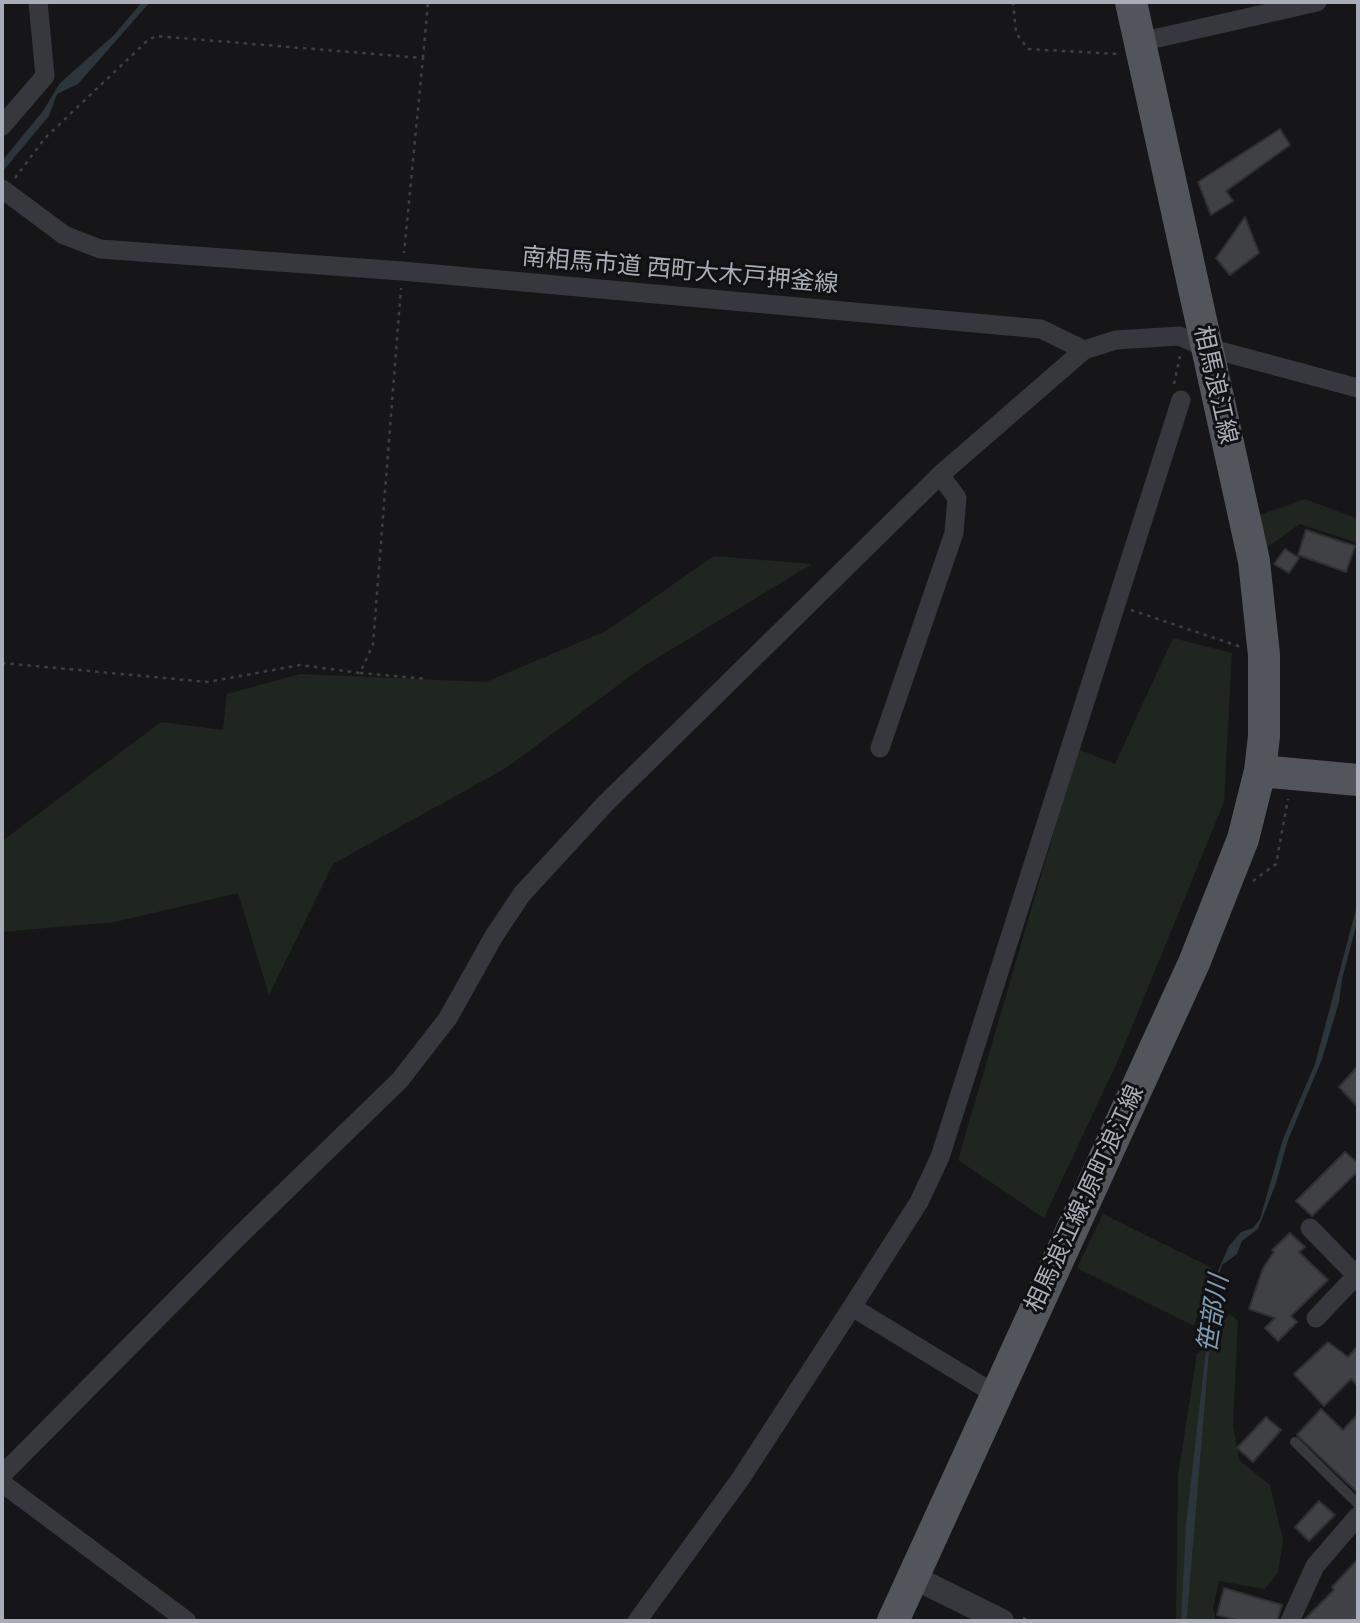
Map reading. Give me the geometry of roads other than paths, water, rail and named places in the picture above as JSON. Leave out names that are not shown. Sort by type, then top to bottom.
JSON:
[{"type":"main road","name":"相馬浪江線","points":[[1131,2],[1193,347],[1246,515],[1261,605],[1264,655],[1264,736],[1260,771]]},
{"type":"main road","points":[[1260,771],[1358,780]]},
{"type":"main road","name":"相馬浪江線;原町浪江線","points":[[893,1621],[1194,963],[1243,839],[1260,771]]},
{"type":"street","points":[[2,126],[45,76],[38,2]]},
{"type":"street","points":[[1141,46],[1317,2]]},
{"type":"street","name":"南相馬市道 西町大木戸押釜線","points":[[3,190],[64,234],[100,249],[402,271],[1041,328],[1059,334],[1084,350]]},
{"type":"street","points":[[2,1475],[237,1238],[400,1080],[448,1018],[522,894],[685,723],[940,475],[1084,350],[1116,340],[1179,336],[1193,347],[1358,388]]},
{"type":"street","points":[[637,1621],[741,1478],[919,1202],[940,1157],[1117,606],[1177,395]]},
{"type":"street","points":[[880,748],[954,533],[957,498],[940,475]]},
{"type":"street","points":[[1310,1228],[1357,1276],[1316,1318]]},
{"type":"street","points":[[852,1307],[995,1394]]},
{"type":"street","points":[[2,1483],[187,1621]]},
{"type":"street","points":[[1290,1621],[1315,1566],[1358,1516]]},
{"type":"street","points":[[914,1577],[1002,1621]]},
{"type":"lane","points":[[1295,1442],[1358,1504]]},
{"type":"water label","name":"笹部川","points":[[1214,1314]]}]
